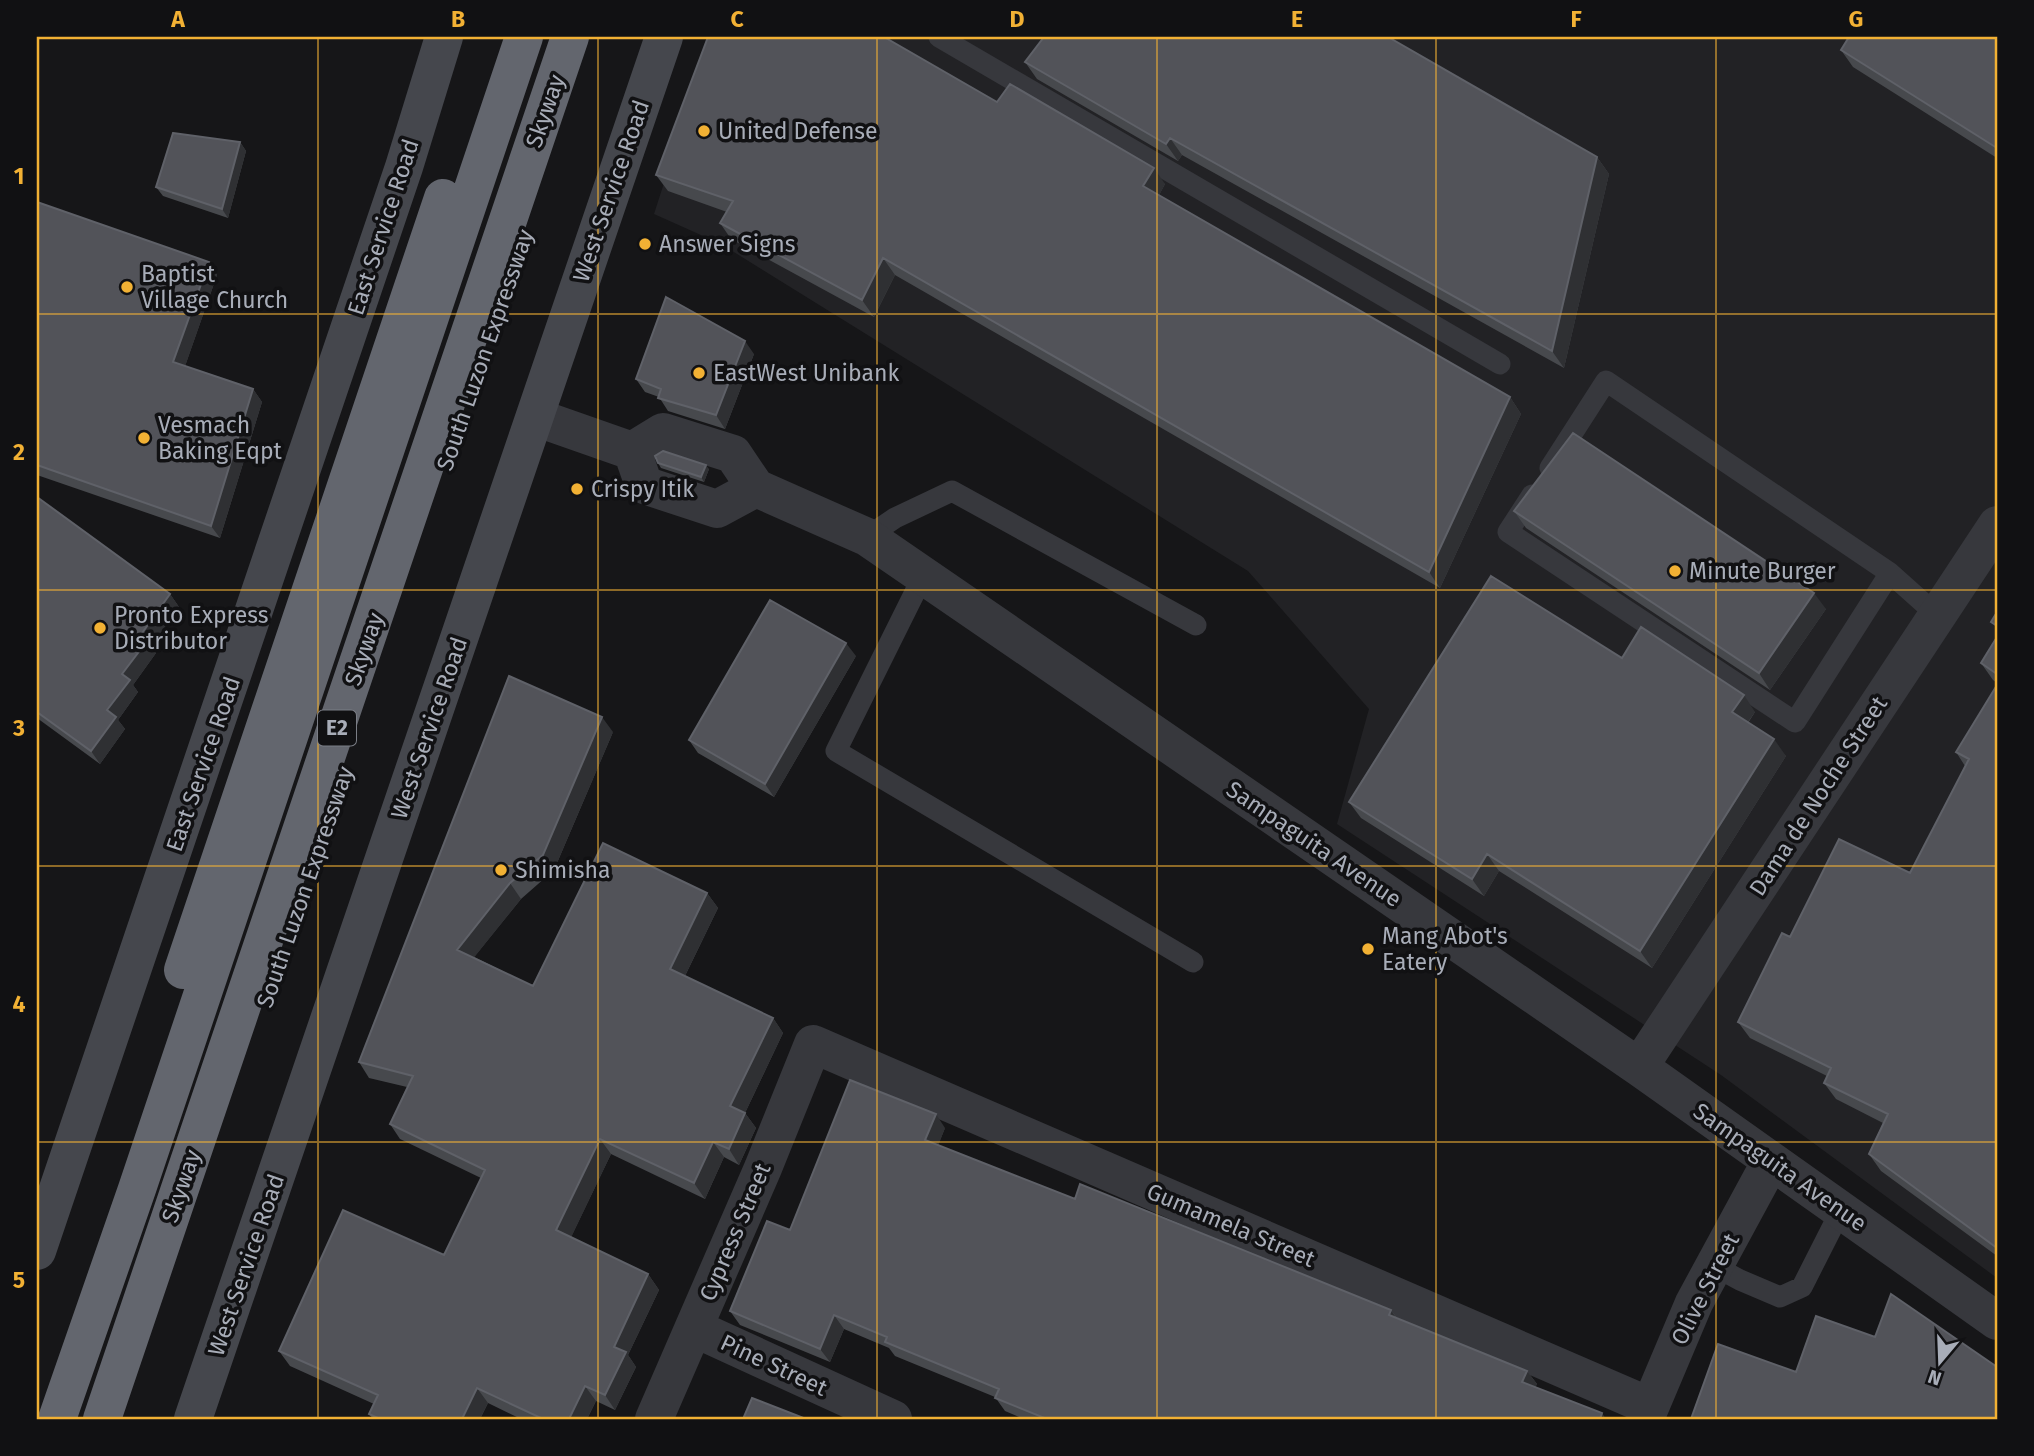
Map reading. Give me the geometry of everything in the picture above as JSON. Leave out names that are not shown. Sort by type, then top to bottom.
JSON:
[{"type":"highway","points":[[37,1399],[498,37]]},
{"type":"highway","name":"Skyway","points":[[57,1419],[146,1163],[524,37]]},
{"type":"highway","name":"Skyway","points":[[102,1419],[570,37]]},
{"type":"highway","name":"South Luzon Expressway","points":[[127,1419],[589,37]]},
{"type":"main road","name":"East Service Road","points":[[37,1251],[391,207],[444,37]]},
{"type":"main road","name":"West Service Road","points":[[193,1419],[664,37]]},
{"type":"street","points":[[535,417],[632,451]]},
{"type":"street","points":[[663,432],[733,454],[755,488],[717,509],[644,485],[632,451],[663,432]]},
{"type":"street","name":"Sampaguita Avenue","points":[[755,488],[867,537],[1639,1067],[1997,1321]]},
{"type":"street","name":"Dama de Noche Street","points":[[1639,1067],[1997,525]]},
{"type":"street","name":"Cypress Street","points":[[653,1419],[763,1168],[813,1044]]},
{"type":"street","name":"Gumamela Street","points":[[813,1044],[1647,1413]]},
{"type":"street","name":"Olive Street","points":[[1647,1413],[1694,1303],[1771,1161]]},
{"type":"street","name":"Pine Street","points":[[694,1328],[893,1419]]},
{"type":"lane","points":[[939,37],[1500,364]]},
{"type":"lane","points":[[1890,573],[1795,722],[1508,533],[1606,381],[1890,573],[1937,615]]},
{"type":"lane","points":[[867,537],[895,518],[952,491],[1196,625]]},
{"type":"lane","points":[[923,576],[836,751],[1193,962]]},
{"type":"lane","points":[[1714,1266],[1780,1297],[1802,1287],[1841,1210]]},
{"type":"shaded area","points":[[711,37],[1997,37],[1997,1278],[1721,1075],[1337,824],[1369,709],[1248,571],[721,244],[654,214]]},
{"type":"building","points":[[708,37],[884,37],[997,102],[1010,84],[1154,168],[1143,186],[1510,397],[1429,572],[883,258],[862,300],[720,223],[733,201],[656,175]]},
{"type":"building","points":[[1044,37],[1388,37],[1597,157],[1552,351],[1170,138],[1166,144],[1025,62]]},
{"type":"building","points":[[1849,37],[1997,37],[1997,148],[1841,50]]},
{"type":"building","points":[[173,133],[240,142],[222,209],[156,187]]},
{"type":"building","points":[[37,202],[209,262],[173,362],[253,389],[211,526],[37,465]]},
{"type":"building","name":"EastWest Unibank","points":[[666,297],[745,341],[716,415],[658,398],[661,389],[636,379]]},
{"type":"building","name":"Minute Burger","points":[[1573,433],[1814,593],[1759,673],[1514,511]]},
{"type":"building","points":[[663,451],[706,465],[701,477],[658,463],[655,456]]},
{"type":"building","name":"Pronto Express Distributor","points":[[37,497],[170,594],[140,636],[147,641],[122,674],[130,680],[107,710],[116,717],[91,751],[37,712]]},
{"type":"building","points":[[1491,576],[1622,658],[1641,627],[1744,695],[1732,712],[1774,739],[1640,951],[1487,854],[1472,879],[1349,802]]},
{"type":"building","points":[[770,600],[846,643],[765,784],[689,740]]},
{"type":"building","points":[[1997,612],[1997,626],[1991,622]]},
{"type":"building","points":[[1997,637],[1997,674],[1981,663]]},
{"type":"building","points":[[509,676],[602,717],[543,855],[510,883],[457,950],[533,986],[603,843],[707,893],[670,969],[773,1018],[730,1106],[745,1113],[729,1149],[713,1142],[694,1183],[600,1139],[556,1230],[648,1274],[614,1347],[626,1352],[605,1395],[585,1386],[569,1419],[543,1419],[477,1388],[462,1419],[380,1419],[369,1414],[378,1395],[279,1351],[343,1210],[444,1255],[485,1170],[390,1124],[413,1076],[359,1062]]},
{"type":"building","points":[[1997,685],[1997,1248],[1869,1154],[1888,1114],[1824,1083],[1831,1068],[1738,1022],[1782,933],[1790,937],[1839,839],[1910,873],[1969,759],[1956,752]]},
{"type":"building","points":[[850,1080],[936,1114],[925,1140],[1075,1199],[1080,1184],[1391,1310],[1389,1315],[1527,1371],[1522,1382],[1602,1413],[1600,1419],[1047,1419],[995,1398],[999,1389],[885,1342],[887,1337],[834,1315],[820,1349],[730,1311],[767,1221],[790,1230]]},
{"type":"building","points":[[1891,1294],[1997,1367],[1997,1419],[1691,1419],[1718,1344],[1796,1372],[1816,1316],[1875,1337]]},
{"type":"building","points":[[752,1398],[806,1419],[743,1419]]},
{"type":"place","name":"United Defense","points":[[704,131]]},
{"type":"place","name":"Answer Signs","points":[[645,244]]},
{"type":"place","name":"Baptist Village Church","points":[[127,287]]},
{"type":"place","name":"EastWest Unibank","points":[[699,373]]},
{"type":"place","name":"Vesmach Baking Eqpt","points":[[144,438]]},
{"type":"place","name":"Crispy Itik","points":[[577,489]]},
{"type":"place","name":"Minute Burger","points":[[1675,571]]},
{"type":"place","name":"Pronto Express Distributor","points":[[100,628]]},
{"type":"place","name":"Shimisha","points":[[501,870]]},
{"type":"place","name":"Mang Abot's Eatery","points":[[1368,949]]}]
